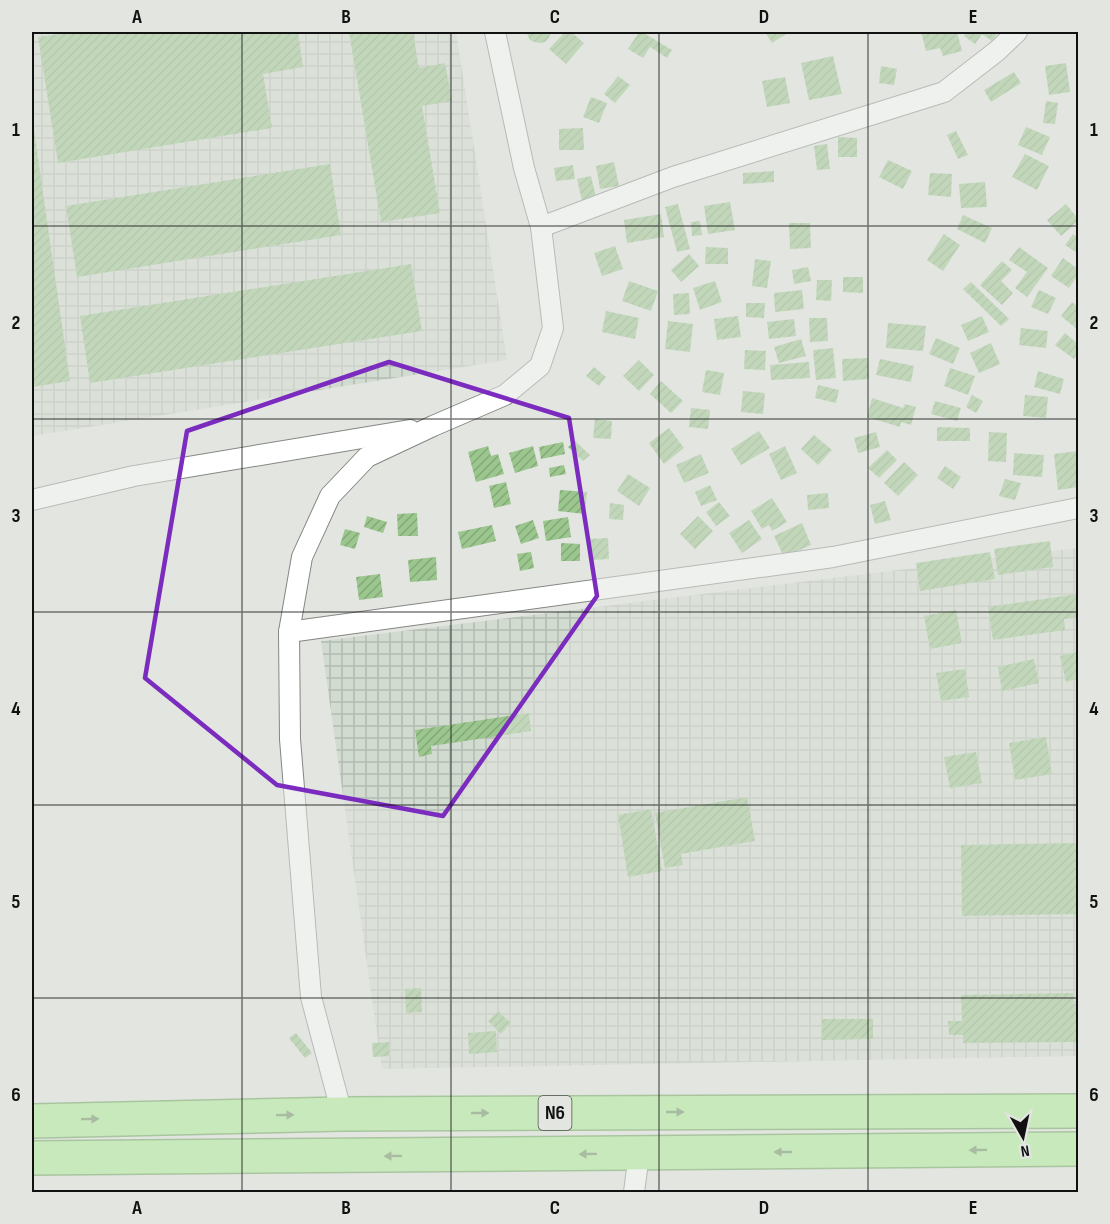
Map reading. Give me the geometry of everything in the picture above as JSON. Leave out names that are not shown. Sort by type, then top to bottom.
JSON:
[{"type":"highway","name":"N6","points":[[32,1121],[342,1114],[1078,1112]]},
{"type":"highway","name":"N6","points":[[32,1158],[1078,1149]]},
{"type":"street","points":[[342,1114],[312,997],[290,739],[289,632],[302,557],[330,496],[367,457],[505,395],[540,366],[553,328],[541,227],[524,168],[495,32]]},
{"type":"street","points":[[541,227],[673,177],[944,92],[997,51],[1017,32]]},
{"type":"street","points":[[32,500],[134,476],[433,426]]},
{"type":"street","points":[[289,632],[832,557],[1078,508]]},
{"type":"street","points":[[634,1192],[639,1154]]},
{"type":"highlighted area","points":[[389,362],[569,418],[597,596],[443,816],[277,785],[145,678],[187,431]]},
{"type":"shaded area","points":[[32,32],[456,32],[507,360],[32,436]]},
{"type":"shaded area","points":[[1078,548],[1078,1056],[382,1069],[321,641]]},
{"type":"building","points":[[74,32],[298,32],[303,67],[263,74],[272,128],[58,163],[38,37]]},
{"type":"building","points":[[349,32],[413,32],[419,68],[445,63],[452,101],[422,106],[440,213],[381,222]]},
{"type":"building","points":[[526,32],[551,32],[545,42],[540,43],[530,40]]},
{"type":"building","points":[[565,32],[571,32],[584,43],[566,64],[549,49]]},
{"type":"building","points":[[639,32],[672,50],[667,58],[650,47],[643,58],[628,49]]},
{"type":"building","points":[[765,32],[789,32],[772,43]]},
{"type":"building","points":[[921,32],[957,32],[962,51],[943,56],[940,48],[926,51]]},
{"type":"building","points":[[967,32],[997,34],[992,41],[982,34],[975,44],[964,36]]},
{"type":"building","points":[[833,56],[842,94],[809,100],[801,63]]},
{"type":"building","points":[[1066,63],[1070,92],[1049,95],[1045,66]]},
{"type":"building","points":[[881,66],[897,69],[894,85],[879,83]]},
{"type":"building","points":[[1014,72],[1021,83],[991,102],[984,90]]},
{"type":"building","points":[[618,76],[630,85],[615,103],[604,94]]},
{"type":"building","points":[[785,77],[790,103],[767,107],[762,81]]},
{"type":"building","points":[[591,97],[607,103],[599,123],[583,117]]},
{"type":"building","points":[[1046,101],[1058,103],[1055,124],[1043,123]]},
{"type":"building","points":[[32,124],[70,381],[32,387]]},
{"type":"building","points":[[1026,127],[1050,137],[1042,155],[1018,145]]},
{"type":"building","points":[[583,128],[584,150],[559,150],[559,129]]},
{"type":"building","points":[[956,131],[968,155],[958,159],[947,135]]},
{"type":"building","points":[[838,137],[857,138],[857,157],[838,157]]},
{"type":"building","points":[[827,144],[830,169],[817,170],[814,146]]},
{"type":"building","points":[[1025,154],[1049,166],[1037,190],[1012,177]]},
{"type":"building","points":[[888,160],[912,171],[903,189],[879,177]]},
{"type":"building","points":[[614,162],[619,186],[600,189],[596,166]]},
{"type":"building","points":[[330,164],[341,235],[77,277],[66,206]]},
{"type":"building","points":[[573,165],[575,179],[556,181],[554,168]]},
{"type":"building","points":[[774,171],[774,182],[743,184],[743,173]]},
{"type":"building","points":[[930,173],[952,174],[951,197],[928,195]]},
{"type":"building","points":[[591,176],[596,197],[582,201],[577,179]]},
{"type":"building","points":[[985,182],[987,207],[961,208],[959,184]]},
{"type":"building","points":[[730,202],[735,230],[708,234],[704,206]]},
{"type":"building","points":[[678,204],[690,249],[677,252],[665,207]]},
{"type":"building","points":[[1066,204],[1078,221],[1061,236],[1047,220]]},
{"type":"building","points":[[661,214],[664,237],[627,243],[624,220]]},
{"type":"building","points":[[963,215],[992,228],[985,243],[957,229]]},
{"type":"building","points":[[700,221],[702,235],[692,236],[691,222]]},
{"type":"building","points":[[789,223],[810,223],[811,248],[790,249]]},
{"type":"building","points":[[944,234],[960,245],[943,271],[927,260]]},
{"type":"building","points":[[1073,234],[1078,238],[1077,253],[1065,245]]},
{"type":"building","points":[[615,246],[623,269],[602,276],[594,253]]},
{"type":"building","points":[[706,247],[728,248],[728,264],[705,264]]},
{"type":"building","points":[[1019,247],[1048,268],[1027,297],[1015,288],[1027,272],[1009,260]]},
{"type":"building","points":[[689,254],[699,266],[681,282],[671,270]]},
{"type":"building","points":[[1063,258],[1078,269],[1078,275],[1069,288],[1051,276]]},
{"type":"building","points":[[755,259],[771,261],[767,288],[752,286]]},
{"type":"building","points":[[1002,261],[1012,270],[1001,281],[1013,293],[1002,305],[980,285]]},
{"type":"building","points":[[411,264],[422,331],[90,383],[80,316]]},
{"type":"building","points":[[808,267],[811,281],[794,284],[792,270]]},
{"type":"building","points":[[843,277],[863,277],[863,293],[843,292]]},
{"type":"building","points":[[817,280],[832,280],[831,301],[816,300]]},
{"type":"building","points":[[629,281],[658,291],[651,311],[622,301]]},
{"type":"building","points":[[715,281],[722,302],[700,310],[693,288]]},
{"type":"building","points":[[971,282],[1009,319],[1001,326],[963,289]]},
{"type":"building","points":[[802,290],[804,309],[775,312],[774,293]]},
{"type":"building","points":[[1039,290],[1056,298],[1048,314],[1031,307]]},
{"type":"building","points":[[689,293],[690,314],[674,315],[673,294]]},
{"type":"building","points":[[1072,302],[1078,307],[1078,330],[1061,316]]},
{"type":"building","points":[[746,303],[765,303],[764,318],[746,317]]},
{"type":"building","points":[[606,311],[639,318],[635,339],[602,332]]},
{"type":"building","points":[[738,316],[741,337],[717,340],[714,319]]},
{"type":"building","points":[[982,316],[989,332],[968,341],[961,325]]},
{"type":"building","points":[[809,318],[827,318],[828,341],[810,342]]},
{"type":"building","points":[[794,319],[796,336],[769,339],[767,322]]},
{"type":"building","points":[[668,321],[693,324],[690,352],[665,349]]},
{"type":"building","points":[[888,323],[926,326],[923,351],[886,348]]},
{"type":"building","points":[[1021,328],[1048,331],[1046,348],[1019,345]]},
{"type":"building","points":[[1065,333],[1078,344],[1078,353],[1074,359],[1055,345]]},
{"type":"building","points":[[936,338],[960,348],[953,364],[929,354]]},
{"type":"building","points":[[801,339],[806,356],[779,363],[774,347]]},
{"type":"building","points":[[991,343],[1000,364],[979,373],[970,353]]},
{"type":"building","points":[[833,348],[836,378],[816,380],[813,350]]},
{"type":"building","points":[[745,350],[766,351],[765,370],[744,369]]},
{"type":"building","points":[[868,358],[869,379],[843,381],[842,359]]},
{"type":"building","points":[[880,359],[914,366],[911,382],[876,375]]},
{"type":"building","points":[[639,360],[654,375],[639,391],[623,376]]},
{"type":"building","points":[[809,362],[810,378],[771,380],[770,365]]},
{"type":"building","points":[[594,367],[606,377],[599,386],[586,376]]},
{"type":"building","points":[[950,368],[975,376],[968,395],[944,386]]},
{"type":"building","points":[[706,370],[724,373],[720,395],[702,392]]},
{"type":"building","points":[[1038,371],[1064,379],[1060,394],[1034,387]]},
{"type":"building","points":[[661,381],[683,401],[671,413],[650,394]]},
{"type":"building","points":[[818,385],[839,390],[836,403],[815,398]]},
{"type":"building","points":[[743,391],[765,393],[763,414],[741,412]]},
{"type":"building","points":[[972,395],[983,401],[976,413],[966,407]]},
{"type":"building","points":[[1025,395],[1048,397],[1046,418],[1023,416]]},
{"type":"building","points":[[872,398],[903,408],[905,404],[916,407],[911,425],[901,422],[900,427],[867,417]]},
{"type":"building","points":[[935,401],[961,408],[957,421],[931,414]]},
{"type":"building","points":[[691,408],[710,410],[708,429],[689,427]]},
{"type":"building","points":[[595,419],[612,421],[611,439],[593,438]]},
{"type":"building","points":[[937,427],[970,428],[970,441],[937,441]]},
{"type":"building","points":[[669,428],[684,448],[664,464],[649,443]]},
{"type":"building","points":[[759,431],[770,448],[741,465],[731,449]]},
{"type":"building","points":[[876,432],[880,447],[858,453],[854,438]]},
{"type":"building","points":[[989,432],[1007,433],[1006,462],[988,461]]},
{"type":"building","points":[[814,435],[832,450],[818,465],[801,449]]},
{"type":"building","points":[[575,441],[590,455],[583,461],[568,447]]},
{"type":"building","points":[[563,442],[565,454],[541,459],[539,447]]},
{"type":"building","points":[[488,446],[491,456],[498,454],[504,474],[476,482],[468,452]]},
{"type":"building","points":[[533,446],[538,466],[515,473],[509,453]]},
{"type":"building","points":[[785,446],[797,473],[781,480],[769,454]]},
{"type":"building","points":[[887,450],[897,460],[879,478],[868,468]]},
{"type":"building","points":[[1078,451],[1078,487],[1058,490],[1054,454]]},
{"type":"building","points":[[1014,453],[1044,455],[1042,477],[1013,475]]},
{"type":"building","points":[[701,454],[709,473],[684,483],[676,465]]},
{"type":"building","points":[[904,462],[918,475],[898,496],[884,483]]},
{"type":"building","points":[[564,465],[566,474],[550,477],[549,468]]},
{"type":"building","points":[[945,466],[961,477],[953,489],[937,478]]},
{"type":"building","points":[[628,474],[650,488],[639,506],[617,491]]},
{"type":"building","points":[[1005,479],[1021,483],[1015,500],[999,496]]},
{"type":"building","points":[[506,482],[511,504],[494,508],[489,486]]},
{"type":"building","points":[[710,485],[717,500],[701,506],[695,492]]},
{"type":"building","points":[[560,490],[587,492],[585,514],[558,511]]},
{"type":"building","points":[[828,493],[829,508],[808,510],[807,495]]},
{"type":"building","points":[[772,498],[787,522],[772,531],[769,525],[762,529],[751,511]]},
{"type":"building","points":[[885,501],[891,520],[875,524],[870,505]]},
{"type":"building","points":[[719,502],[730,516],[716,526],[706,512]]},
{"type":"building","points":[[610,503],[624,505],[623,520],[609,519]]},
{"type":"building","points":[[417,513],[418,536],[398,536],[397,514]]},
{"type":"building","points":[[367,516],[387,522],[383,533],[364,527]]},
{"type":"building","points":[[698,516],[713,531],[695,549],[680,534]]},
{"type":"building","points":[[568,517],[571,537],[546,541],[543,521]]},
{"type":"building","points":[[533,520],[539,538],[521,544],[515,526]]},
{"type":"building","points":[[749,520],[762,539],[742,553],[729,533]]},
{"type":"building","points":[[802,523],[811,545],[784,557],[774,536]]},
{"type":"building","points":[[492,525],[496,541],[462,549],[458,532]]},
{"type":"building","points":[[345,529],[360,533],[355,549],[340,545]]},
{"type":"building","points":[[608,538],[609,559],[590,560],[589,539]]},
{"type":"building","points":[[1050,541],[1053,567],[998,575],[994,549]]},
{"type":"building","points":[[561,543],[580,544],[580,561],[561,561]]},
{"type":"building","points":[[531,552],[534,568],[520,571],[517,554]]},
{"type":"building","points":[[990,552],[995,579],[920,591],[916,563]]},
{"type":"building","points":[[436,557],[437,580],[410,582],[408,560]]},
{"type":"building","points":[[380,574],[383,597],[359,600],[356,577]]},
{"type":"building","points":[[1078,594],[1078,617],[1064,619],[1065,630],[993,640],[988,607]]},
{"type":"building","points":[[956,610],[962,643],[930,649],[924,616]]},
{"type":"building","points":[[1078,652],[1078,679],[1066,682],[1060,656]]},
{"type":"building","points":[[1034,659],[1039,683],[1002,691],[998,667]]},
{"type":"building","points":[[965,669],[969,697],[941,701],[936,673]]},
{"type":"building","points":[[529,713],[531,731],[431,746],[432,754],[419,757],[415,730]]},
{"type":"building","points":[[1046,737],[1052,774],[1015,780],[1009,743]]},
{"type":"building","points":[[976,752],[982,783],[950,788],[944,757]]},
{"type":"building","points":[[747,797],[755,841],[681,854],[683,865],[665,868],[655,813]]},
{"type":"building","points":[[651,809],[662,871],[628,877],[618,815]]},
{"type":"building","points":[[1078,843],[1078,914],[962,916],[961,845]]},
{"type":"building","points":[[421,988],[422,1012],[406,1013],[405,989]]},
{"type":"building","points":[[1073,993],[1073,1004],[1078,1004],[1078,1042],[963,1043],[963,1035],[949,1035],[948,1021],[962,1021],[961,995]]},
{"type":"building","points":[[498,1011],[511,1023],[501,1034],[488,1021]]},
{"type":"building","points":[[822,1019],[873,1019],[873,1039],[822,1040]]},
{"type":"building","points":[[496,1031],[497,1052],[469,1054],[468,1033]]},
{"type":"building","points":[[296,1033],[312,1053],[305,1058],[289,1038]]},
{"type":"building","points":[[389,1042],[389,1056],[373,1057],[372,1043]]}]
